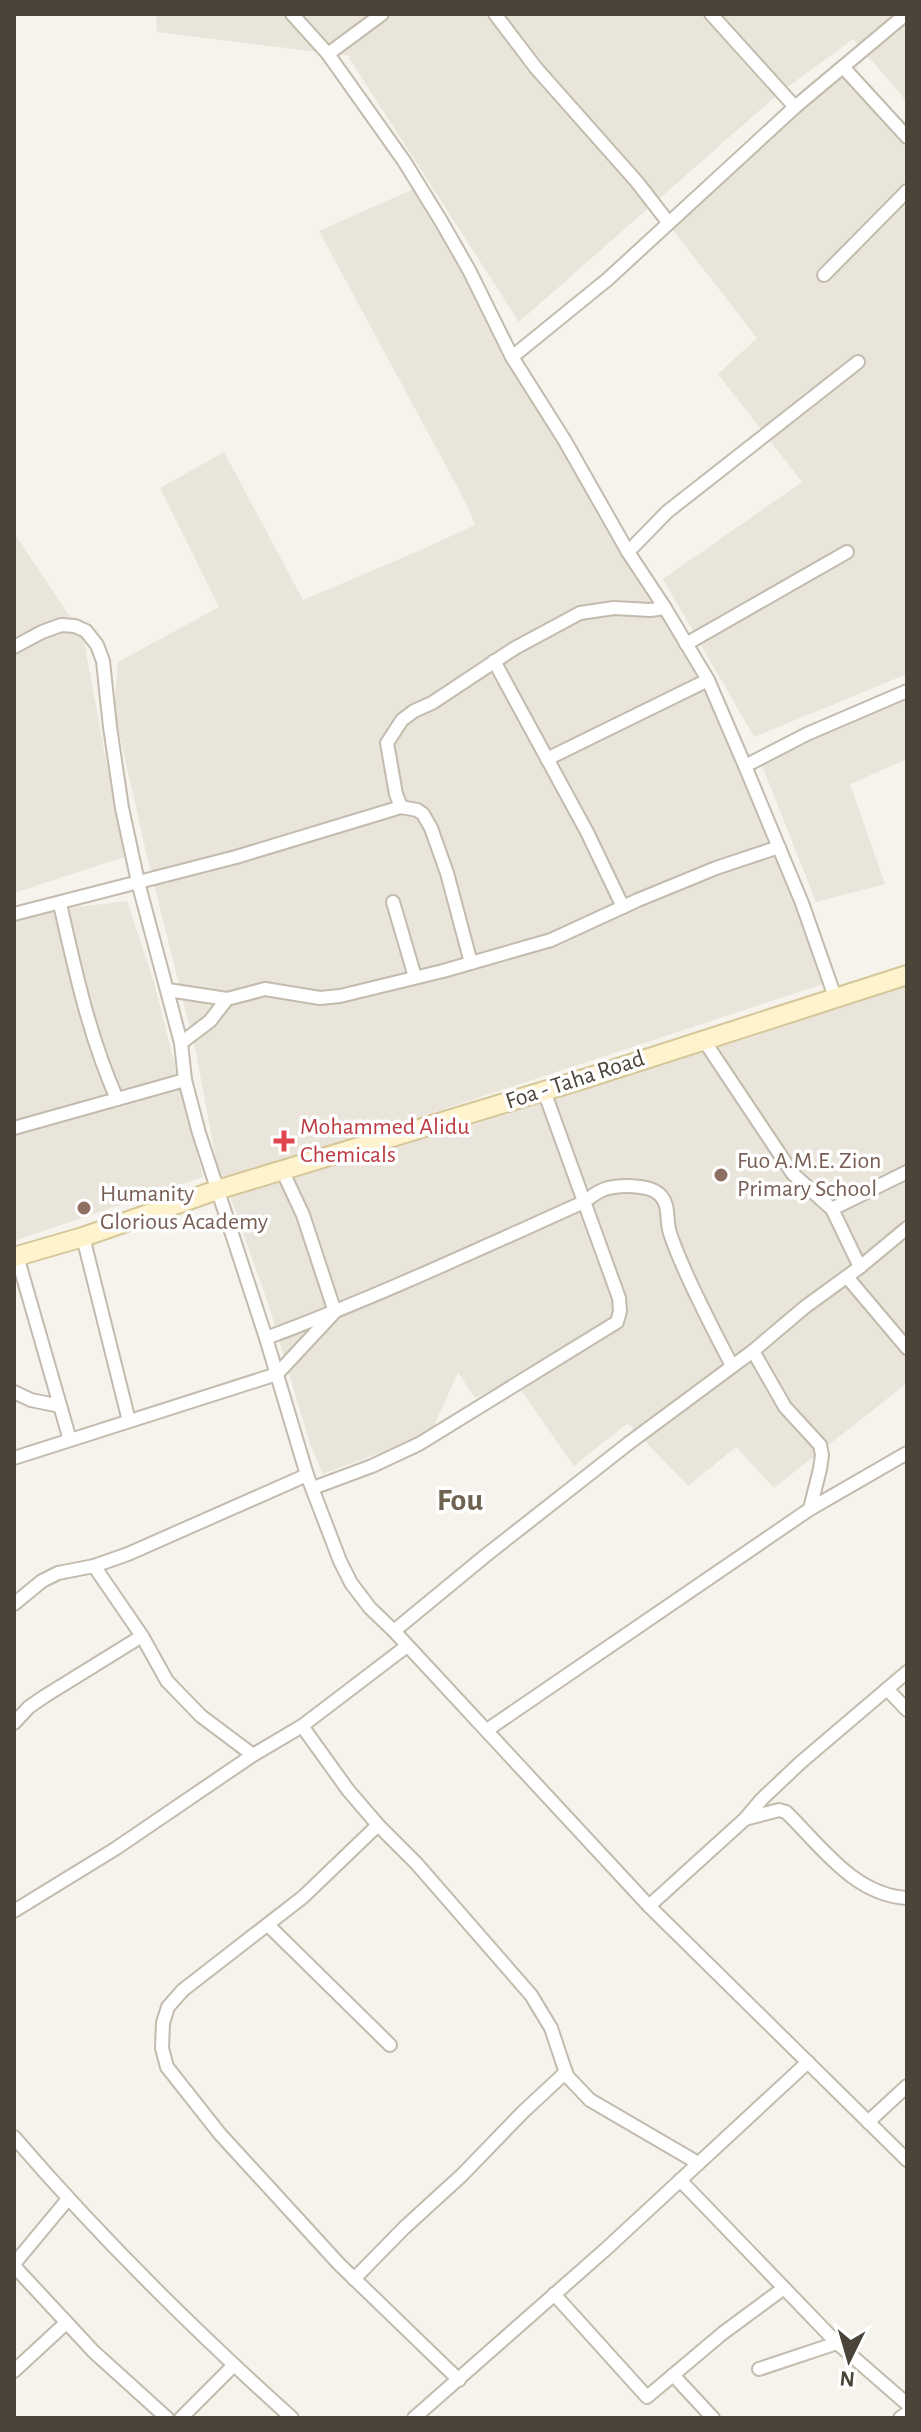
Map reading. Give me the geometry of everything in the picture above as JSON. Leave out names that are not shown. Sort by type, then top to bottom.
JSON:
[{"type":"street","points":[[292,14],[328,54],[404,161],[469,270],[512,357],[708,680],[802,903],[835,997]]},
{"type":"street","points":[[328,54],[382,14]]},
{"type":"street","points":[[514,14],[499,18],[536,68],[628,171],[668,222]]},
{"type":"street","points":[[711,14],[795,107]]},
{"type":"street","points":[[512,357],[608,279],[795,107],[906,14]]},
{"type":"street","points":[[843,67],[907,137]]},
{"type":"street","points":[[824,275],[907,191]]},
{"type":"street","points":[[628,552],[667,512],[858,362]]},
{"type":"street","points":[[686,644],[847,552]]},
{"type":"street","points":[[401,807],[387,743],[402,720],[494,661],[580,613],[614,608],[665,608]]},
{"type":"street","points":[[14,647],[61,625],[75,626],[86,631],[97,645],[103,661],[120,795],[138,882],[181,1043],[185,1080],[307,1475],[351,1583],[370,1608],[649,1906],[907,2160]]},
{"type":"street","points":[[494,661],[587,832],[623,907]]},
{"type":"street","points":[[547,759],[708,680]]},
{"type":"street","points":[[745,766],[807,734],[907,691]]},
{"type":"street","points":[[14,914],[250,854],[401,807],[423,814],[431,828],[447,873],[471,963]]},
{"type":"street","points":[[168,990],[227,999],[265,989],[320,998],[415,977],[551,940],[716,868],[779,847]]},
{"type":"street","points":[[393,902],[415,977]]},
{"type":"street","points":[[60,904],[86,1013],[117,1099]]},
{"type":"street","name":"Foa - Taha Road","points":[[16,1257],[217,1190],[544,1091],[907,975]]},
{"type":"street","points":[[181,1043],[210,1021],[227,999]]},
{"type":"street","points":[[703,1039],[793,1174],[832,1209],[860,1267]]},
{"type":"street","points":[[14,1128],[185,1080]]},
{"type":"street","points":[[313,1488],[419,1444],[617,1322],[619,1298],[544,1091]]},
{"type":"street","points":[[282,1170],[303,1215],[335,1312]]},
{"type":"street","points":[[832,1209],[907,1172]]},
{"type":"street","points":[[266,1338],[335,1312],[584,1202],[608,1188],[642,1188],[652,1189],[667,1205],[669,1229],[676,1248],[732,1366]]},
{"type":"street","points":[[394,1631],[497,1546],[753,1351],[907,1228]]},
{"type":"street","points":[[83,1237],[129,1421]]},
{"type":"street","points":[[16,1257],[70,1440]]},
{"type":"street","points":[[847,1277],[907,1348]]},
{"type":"street","points":[[14,1458],[277,1374],[335,1312]]},
{"type":"street","points":[[753,1351],[785,1407],[820,1445],[820,1469],[810,1509]]},
{"type":"street","points":[[14,1392],[31,1400],[60,1406]]},
{"type":"street","points":[[487,1730],[810,1509],[907,1453]]},
{"type":"street","points":[[14,1604],[42,1581],[58,1573],[94,1566],[154,1544],[307,1475]]},
{"type":"street","points":[[94,1566],[142,1636],[167,1681],[201,1716],[253,1755]]},
{"type":"street","points":[[14,1723],[45,1696],[142,1636]]},
{"type":"street","points":[[14,1911],[115,1849],[253,1755],[302,1726],[407,1646]]},
{"type":"street","points":[[649,1906],[745,1819],[800,1763],[907,1672]]},
{"type":"street","points":[[887,1689],[907,1710]]},
{"type":"street","points":[[302,1726],[328,1764],[378,1825],[416,1863],[531,1995],[551,2028],[566,2072],[590,2100],[698,2163]]},
{"type":"street","points":[[745,1819],[779,1810],[786,1812],[849,1875],[872,1891],[907,1898]]},
{"type":"street","points":[[378,1825],[303,1897],[183,1990],[168,2007],[163,2023],[162,2048],[167,2067],[220,2134],[354,2279],[459,2380]]},
{"type":"street","points":[[268,1925],[390,2045]]},
{"type":"street","points":[[414,2418],[808,2062]]},
{"type":"street","points":[[354,2279],[566,2072]]},
{"type":"street","points":[[868,2122],[907,2086]]},
{"type":"street","points":[[14,2137],[68,2199],[234,2365],[292,2418]]},
{"type":"street","points":[[680,2180],[837,2343],[907,2404]]},
{"type":"street","points":[[68,2199],[14,2265],[94,2352],[167,2418]]},
{"type":"street","points":[[554,2294],[647,2397],[723,2333],[784,2288]]},
{"type":"street","points":[[14,2371],[66,2323]]},
{"type":"street","points":[[759,2369],[837,2343]]},
{"type":"street","points":[[181,2418],[234,2365]]},
{"type":"street","points":[[673,2375],[713,2418]]},
{"type":"street","points":[[900,2418],[907,2413]]},
{"type":"shaded area","points":[[156,14],[907,14],[907,102],[853,39],[777,95],[519,322],[349,58],[351,56],[157,32]]},
{"type":"shaded area","points":[[847,72],[907,141],[907,674],[754,737],[663,579],[802,482],[718,374],[757,338],[670,226]]},
{"type":"shaded area","points":[[418,187],[607,532],[738,746],[826,983],[220,1183],[196,1052],[114,710],[118,662],[219,607],[160,488],[224,452],[303,600],[475,525],[319,231]]},
{"type":"shaded area","points":[[14,533],[83,636],[124,857],[14,893]]},
{"type":"shaded area","points":[[907,693],[907,759],[850,784],[885,884],[816,902],[759,758]]},
{"type":"shaded area","points":[[127,901],[154,982],[203,1177],[14,1241],[14,915]]},
{"type":"shaded area","points":[[907,985],[907,1383],[774,1488],[736,1447],[688,1486],[628,1423],[574,1466],[513,1379],[475,1398],[458,1372],[428,1439],[323,1474],[310,1444],[270,1309],[229,1193]]},
{"type":"place","name":"Mohammed Alidu Chemicals","points":[[284,1141]]},
{"type":"place","name":"Fuo A.M.E. Zion Primary School","points":[[721,1175]]},
{"type":"place","name":"Humanity Glorious Academy","points":[[84,1208]]},
{"type":"district","name":"Fou","points":[[460,1500]]}]
